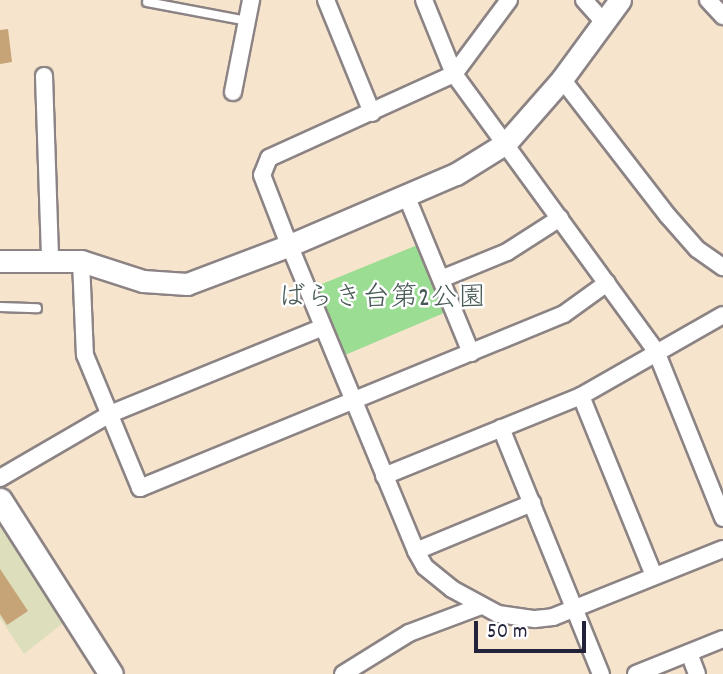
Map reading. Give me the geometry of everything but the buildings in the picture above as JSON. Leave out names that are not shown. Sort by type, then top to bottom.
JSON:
[{"type":"main road","points":[[0,500],[111,674]]},
{"type":"street","points":[[233,92],[251,0]]},
{"type":"street","points":[[327,0],[372,113]]},
{"type":"street","points":[[424,0],[454,74],[656,351],[723,518]]},
{"type":"street","points":[[509,0],[454,74],[269,158],[262,175],[384,476],[416,551],[431,572],[481,606],[519,620],[553,617],[723,549]]},
{"type":"street","points":[[584,0],[604,22]]},
{"type":"street","points":[[0,261],[81,261],[144,281],[187,284],[290,245],[456,174],[506,143],[562,79],[620,0]]},
{"type":"street","points":[[708,0],[723,16]]},
{"type":"street","points":[[44,76],[50,260]]},
{"type":"street","points":[[562,79],[697,249],[723,267]]},
{"type":"street","points":[[407,195],[471,353]]},
{"type":"street","points":[[441,279],[507,253],[560,218]]},
{"type":"street","points":[[81,261],[85,355],[141,488],[564,314],[607,283]]},
{"type":"street","points":[[384,476],[581,396],[723,315]]},
{"type":"street","points":[[0,478],[110,414],[323,327]]},
{"type":"street","points":[[581,396],[654,576]]},
{"type":"street","points":[[501,428],[601,674]]},
{"type":"street","points":[[416,551],[532,503]]},
{"type":"street","points":[[343,674],[409,634],[481,606]]},
{"type":"street","points":[[636,674],[723,639]]},
{"type":"street","points":[[689,653],[697,674]]},
{"type":"lane","points":[[147,2],[248,21]]},
{"type":"lane","points":[[0,307],[37,308]]},
{"type":"shaded area","points":[[0,517],[68,619],[24,654],[0,618]]},
{"type":"green space","name":"ばらき台第2公園","points":[[415,246],[419,247],[444,313],[345,355],[317,286]]}]
